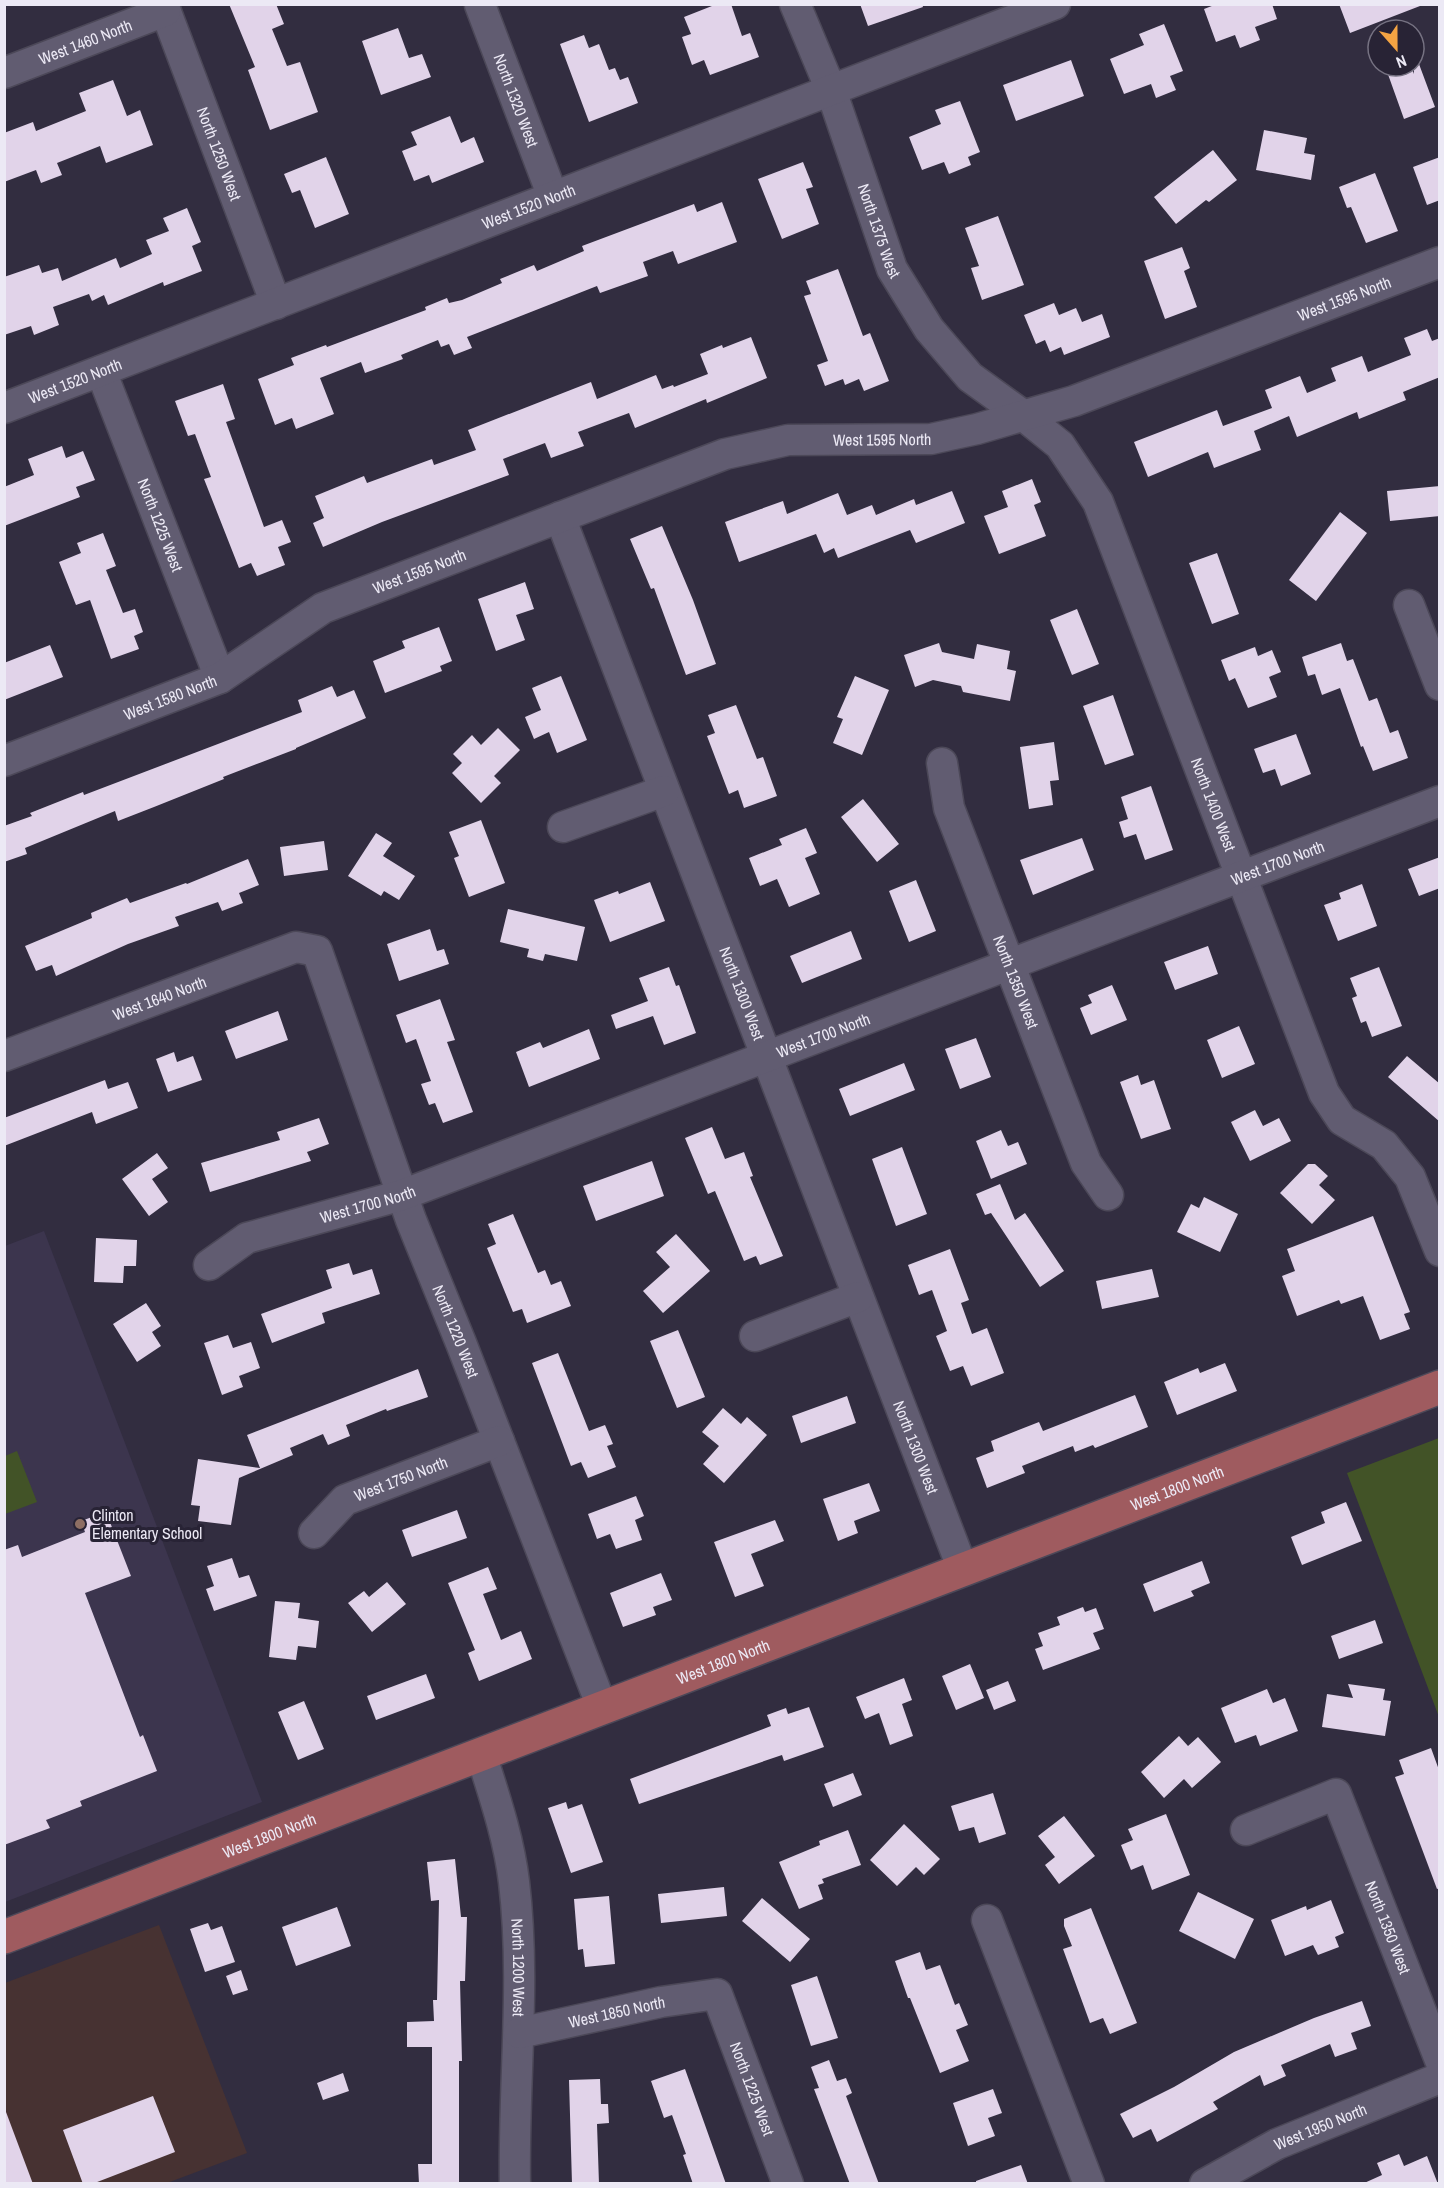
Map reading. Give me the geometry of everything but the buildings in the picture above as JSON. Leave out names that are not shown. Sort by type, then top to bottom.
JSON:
[{"type":"main road","name":"West 1800 North","points":[[4,1937],[1440,1387]]},
{"type":"street","name":"North 1375 West","points":[[795,4],[831,90],[892,269],[929,330],[970,378],[1024,416]]},
{"type":"street","name":"West 1520 North","points":[[4,408],[1055,4]]},
{"type":"street","name":"North 1320 West","points":[[480,5],[553,197]]},
{"type":"street","name":"West 1460 North","points":[[4,73],[164,8]]},
{"type":"street","name":"North 1250 West","points":[[164,8],[276,304]]},
{"type":"street","name":"West 1595 North","points":[[322,608],[725,454],[788,440],[931,439],[977,429],[1074,401],[1440,262]]},
{"type":"street","name":"North 1225 West","points":[[101,371],[219,678]]},
{"type":"street","name":"North 1400 West","points":[[1024,416],[1060,445],[1098,502],[1324,1093],[1342,1120],[1384,1145],[1410,1177],[1440,1251]]},
{"type":"street","name":"North 1300 West","points":[[560,517],[963,1570]]},
{"type":"street","points":[[1409,605],[1440,685]]},
{"type":"street","name":"West 1580 North","points":[[4,760],[219,678],[322,608]]},
{"type":"street","name":"North 1350 West","points":[[942,763],[949,808],[1086,1163],[1108,1195]]},
{"type":"street","points":[[563,827],[664,791]]},
{"type":"street","name":"West 1700 North","points":[[208,1265],[247,1238],[402,1195],[1440,801]]},
{"type":"street","name":"West 1640 North","points":[[4,1056],[296,946],[317,951]]},
{"type":"street","name":"North 1220 West","points":[[317,951],[402,1195],[602,1707]]},
{"type":"street","points":[[755,1336],[858,1297]]},
{"type":"street","name":"West 1750 North","points":[[314,1533],[345,1500],[499,1441]]},
{"type":"street","name":"North 1200 West","points":[[481,1754],[509,1854],[514,1881],[519,2033],[515,2184]]},
{"type":"street","name":"North 1350 West","points":[[1246,1830],[1336,1794],[1440,2060]]},
{"type":"street","points":[[987,1920],[1089,2184]]},
{"type":"street","name":"North 1225 West","points":[[717,1994],[788,2184]]},
{"type":"street","name":"West 1850 North","points":[[519,2033],[662,2002],[717,1994]]},
{"type":"street","name":"West 1950 North","points":[[1205,2184],[1277,2144],[1440,2078]]},
{"type":"shaded area","name":"Clinton Elementary School","points":[[44,1231],[262,1802],[5,1902],[5,1246]]},
{"type":"shaded area","points":[[159,1925],[247,2153],[167,2183],[5,2184],[5,1983]]},
{"type":"green space","points":[[1439,1438],[1439,1717],[1347,1473]]},
{"type":"green space","points":[[17,1451],[37,1502],[5,1514],[5,1456]]},
{"type":"place","name":"Clinton Elementary School","points":[[80,1524]]}]
